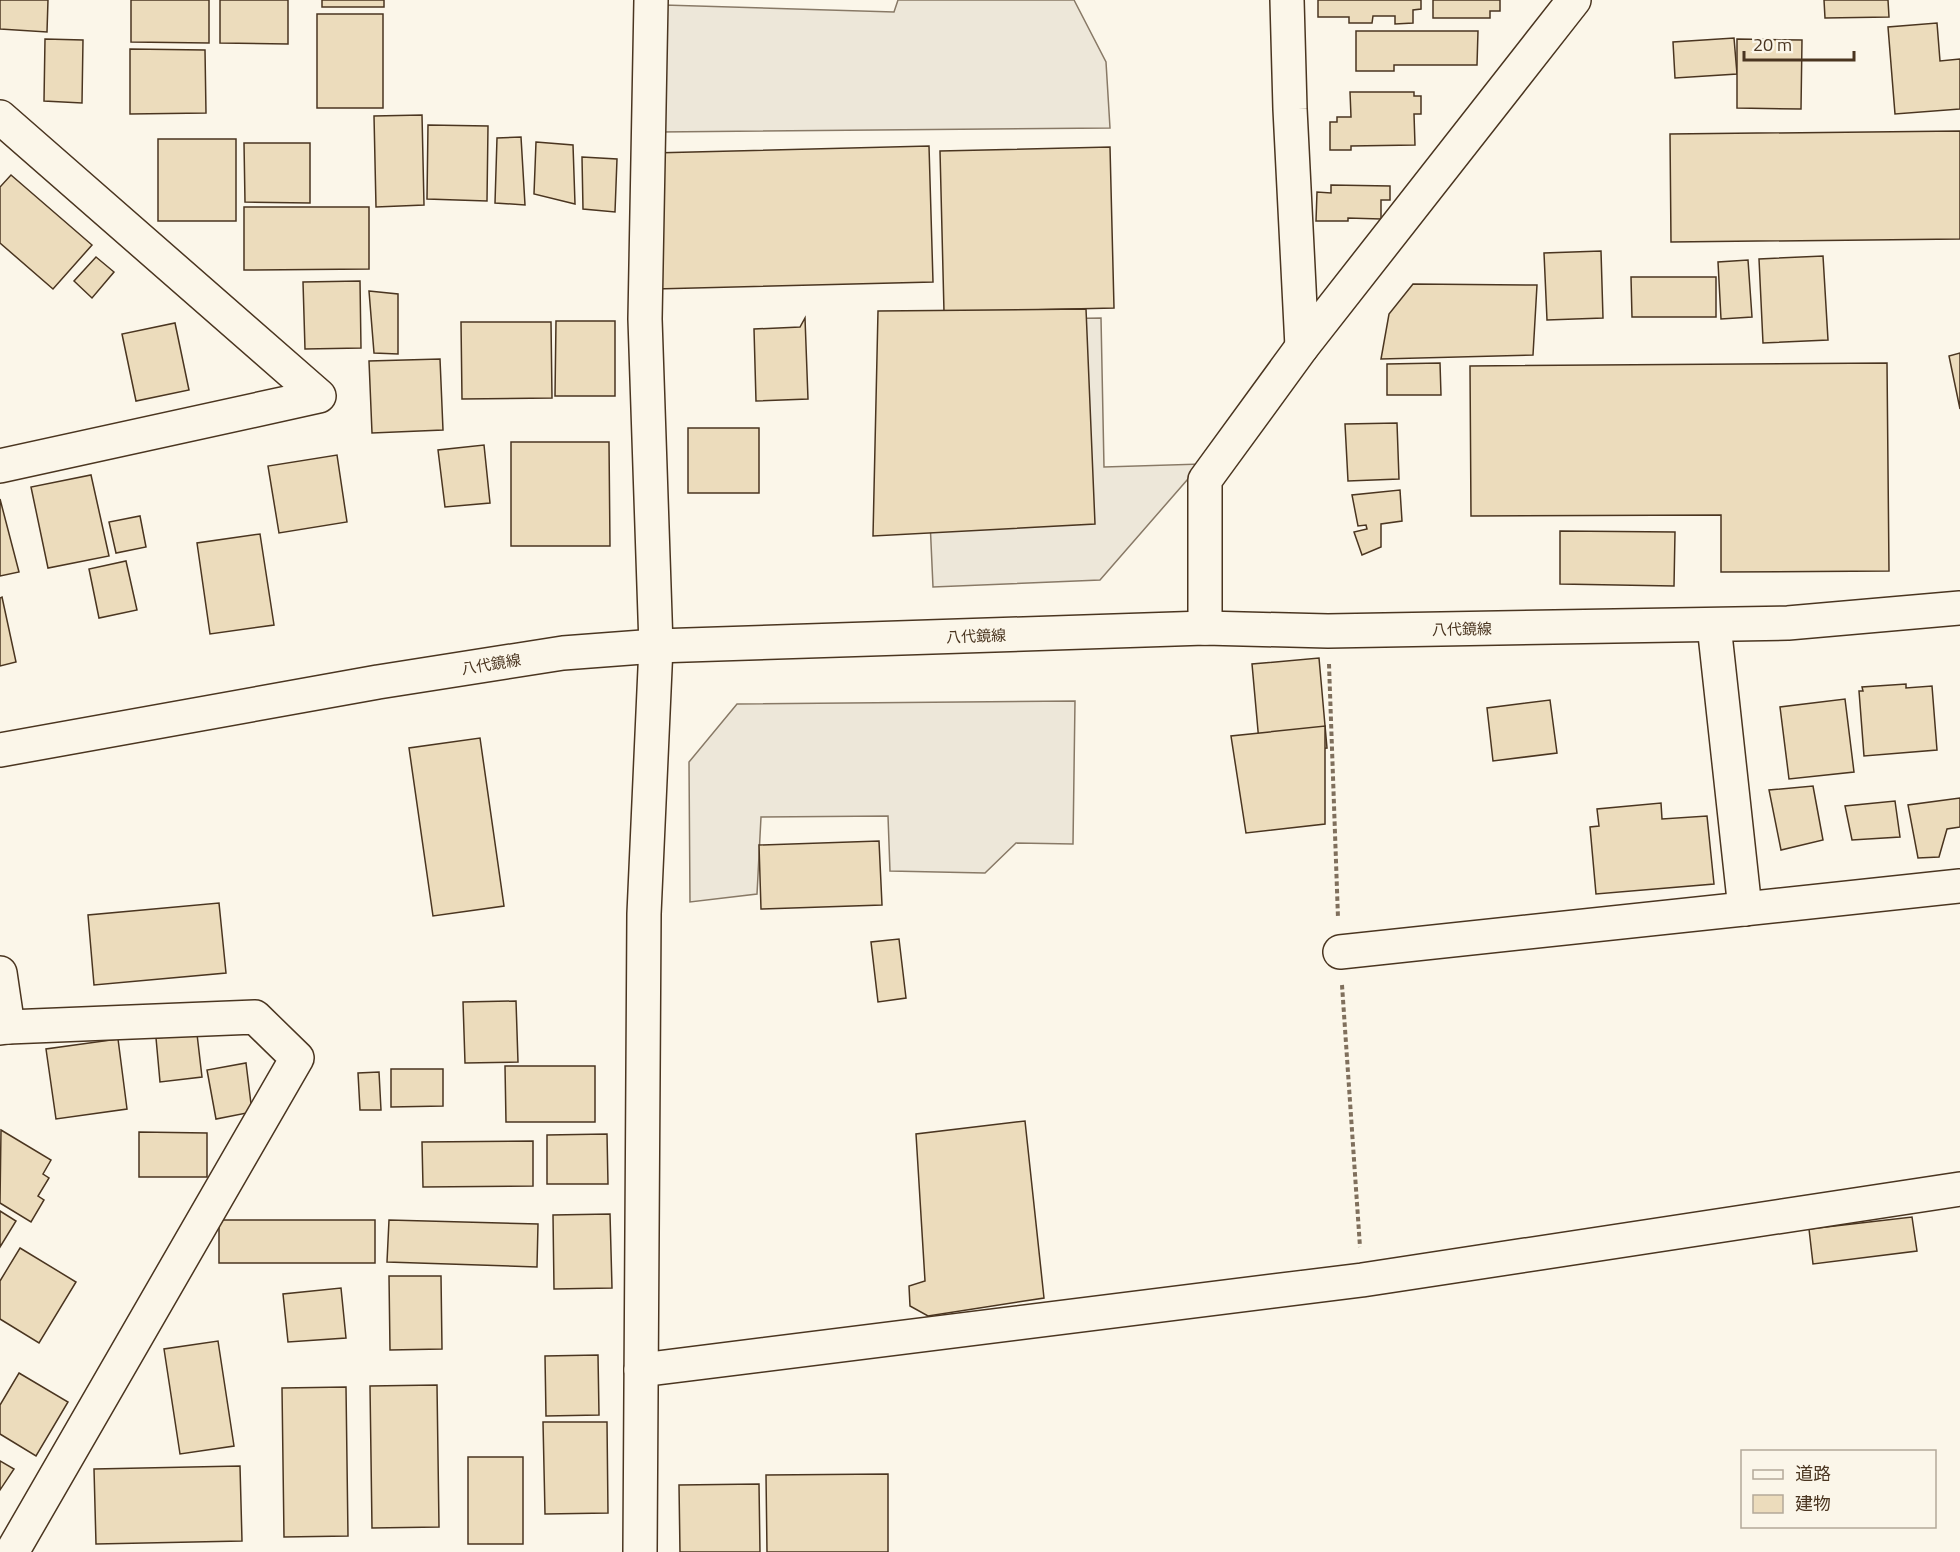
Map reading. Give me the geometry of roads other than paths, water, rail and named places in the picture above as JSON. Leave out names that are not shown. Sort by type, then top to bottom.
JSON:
[{"type":"street","points":[[640,1552],[644,914],[656,646],[645,319],[651,0]]},
{"type":"street","points":[[1287,0],[1302,347]]},
{"type":"street","points":[[1205,628],[1205,480],[1302,347],[1574,0]]},
{"type":"street","points":[[0,117],[319,396],[0,466]]},
{"type":"street","name":"八代鏡線","points":[[0,750],[378,682],[563,653],[656,646],[1205,628],[1328,631],[1788,623],[1960,608]]},
{"type":"street","points":[[1714,625],[1745,909]]},
{"type":"street","points":[[1340,952],[1960,886]]},
{"type":"street","points":[[0,973],[4,1028],[255,1017],[297,1058],[12,1552]]},
{"type":"street","points":[[641,1370],[1362,1281],[1960,1189]]}]
